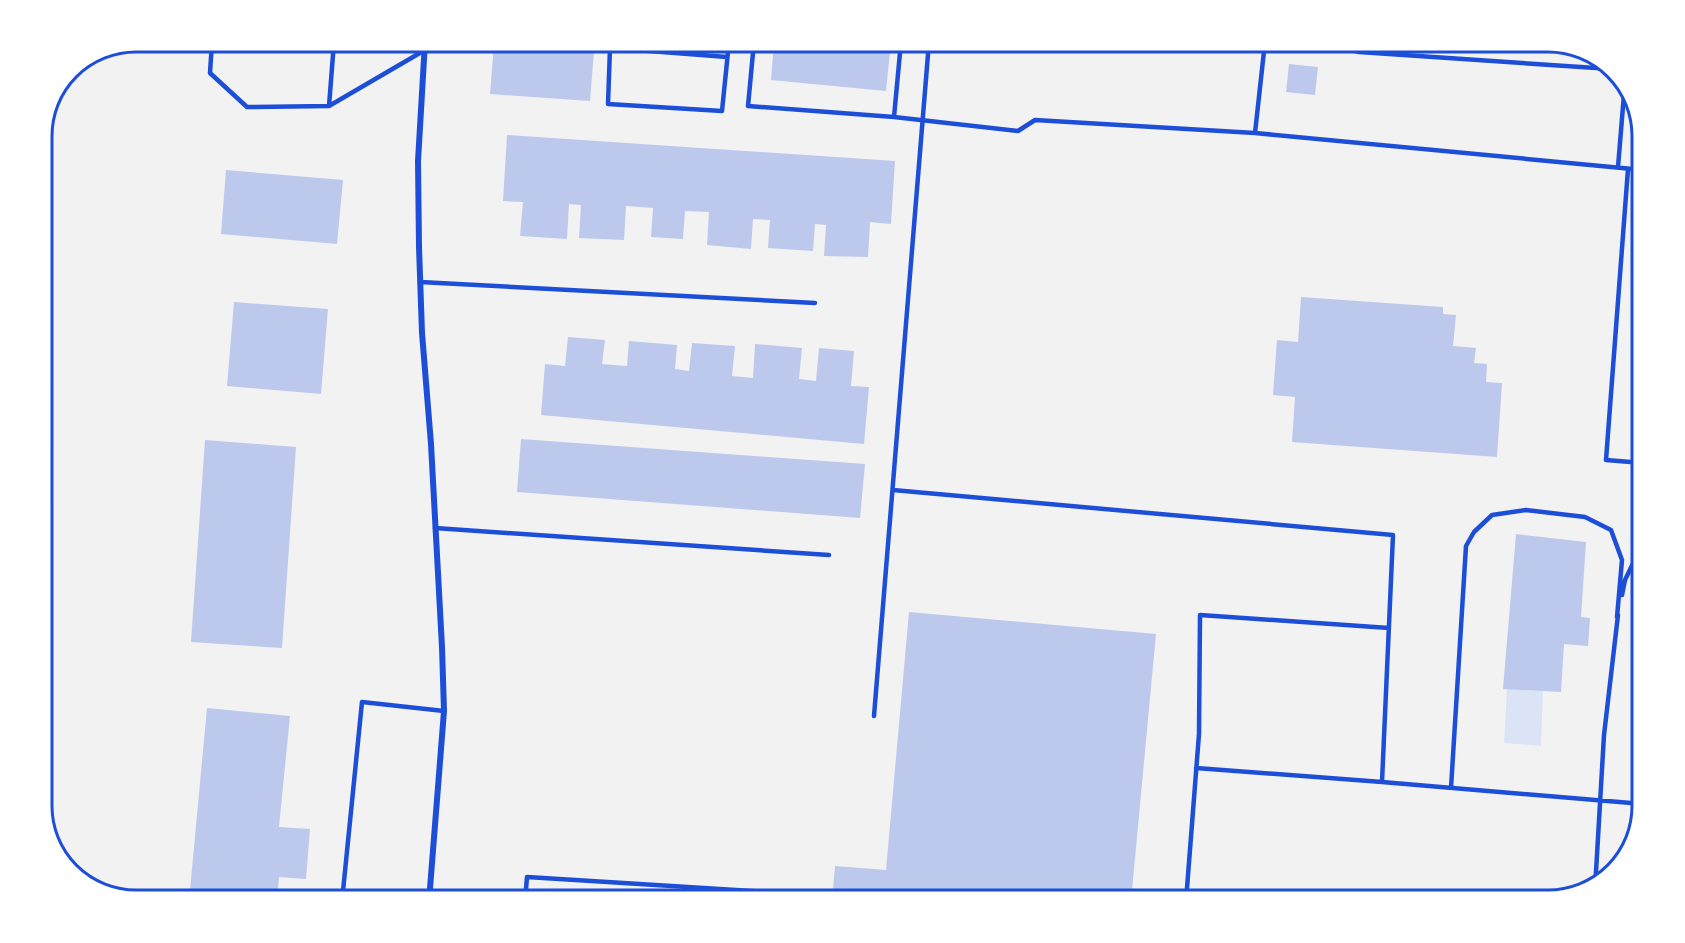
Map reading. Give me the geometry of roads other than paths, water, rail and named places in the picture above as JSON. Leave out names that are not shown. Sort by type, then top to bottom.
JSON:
[{"type":"street","points":[[425,53],[418,161],[420,282],[444,711],[430,890]]},
{"type":"lane","points":[[211,53],[210,73],[247,107],[329,106],[420,53]]},
{"type":"lane","points":[[329,106],[332,53]]},
{"type":"lane","points":[[610,53],[608,104],[722,111],[728,53]]},
{"type":"lane","points":[[675,53],[727,57]]},
{"type":"lane","points":[[753,53],[748,106],[894,117],[1018,130],[1035,120],[1255,133],[1632,169]]},
{"type":"lane","points":[[894,117],[900,53]]},
{"type":"lane","points":[[874,716],[928,53]]},
{"type":"lane","points":[[1255,133],[1264,53]]},
{"type":"lane","points":[[1374,53],[1597,68]]},
{"type":"lane","points":[[1618,167],[1624,98]]},
{"type":"lane","points":[[1628,169],[1606,460],[1632,462]]},
{"type":"lane","points":[[420,282],[815,303]]},
{"type":"lane","points":[[893,490],[1394,535],[1382,782]]},
{"type":"lane","points":[[1451,788],[1466,546],[1474,532],[1492,515],[1526,510],[1585,517],[1611,530],[1622,560],[1604,735],[1596,876]]},
{"type":"lane","points":[[435,528],[829,555]]},
{"type":"lane","points":[[1617,617],[1625,580],[1632,566]]},
{"type":"lane","points":[[1187,890],[1199,734],[1200,615],[1389,628]]},
{"type":"lane","points":[[343,890],[362,702],[444,711]]},
{"type":"lane","points":[[1196,768],[1632,803]]},
{"type":"lane","points":[[526,890],[527,877],[750,890]]}]
